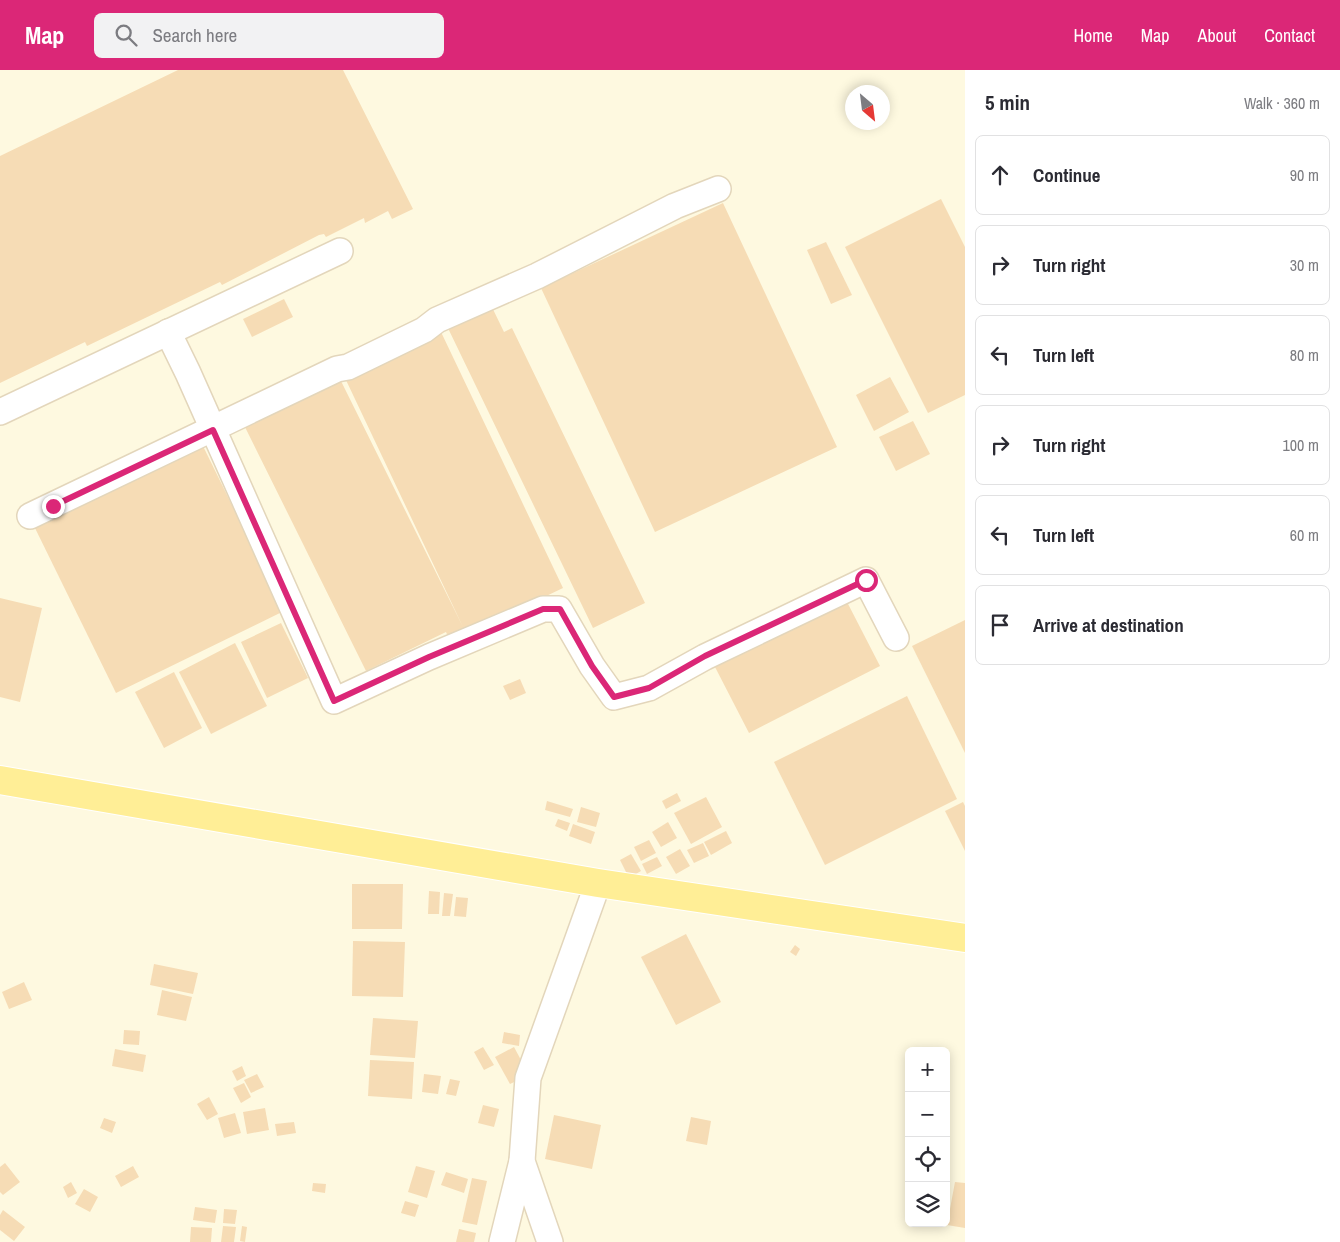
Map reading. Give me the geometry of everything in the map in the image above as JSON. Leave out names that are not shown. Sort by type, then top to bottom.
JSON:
[{"type":"main road","points":[[0,780],[598,883],[965,938]]},
{"type":"street","points":[[30,516],[337,369],[348,367],[424,330],[437,320],[458,310],[538,276],[674,206],[718,189]]},
{"type":"street","points":[[0,412],[340,251]]},
{"type":"street","points":[[168,332],[334,701],[429,657],[543,609],[560,609],[592,666],[614,697],[649,688],[705,656],[866,580],[896,638]]},
{"type":"street","points":[[502,1242],[522,1161],[528,1078],[598,883]]},
{"type":"street","points":[[522,1161],[550,1242]]},
{"type":"building","points":[[178,70],[343,70],[413,209],[392,219],[388,211],[365,223],[364,218],[326,237],[324,234],[319,235],[222,285],[220,282],[87,346],[85,342],[0,383],[0,156]]},
{"type":"building","points":[[941,199],[965,247],[965,395],[928,413],[845,247]]},
{"type":"building","points":[[723,203],[837,447],[655,532],[541,288]]},
{"type":"building","points":[[826,242],[852,295],[831,304],[807,250]]},
{"type":"building","points":[[284,299],[293,317],[252,337],[243,319]]},
{"type":"building","points":[[489,301],[504,332],[512,328],[645,603],[593,628],[445,322]]},
{"type":"building","points":[[441,332],[563,588],[467,634],[452,646],[446,632],[366,671],[243,423],[338,375],[463,627],[345,378]]},
{"type":"building","points":[[890,377],[909,412],[874,431],[856,395]]},
{"type":"building","points":[[913,421],[930,454],[896,471],[879,437]]},
{"type":"building","points":[[201,442],[284,611],[116,693],[33,524]]},
{"type":"building","points":[[0,598],[42,608],[20,702],[0,697]]},
{"type":"building","points":[[846,600],[880,666],[749,733],[715,667]]},
{"type":"building","points":[[965,620],[965,753],[912,646]]},
{"type":"building","points":[[281,623],[308,678],[267,698],[241,642]]},
{"type":"building","points":[[235,643],[267,706],[211,734],[179,672]]},
{"type":"building","points":[[174,672],[202,728],[164,748],[135,692]]},
{"type":"building","points":[[520,679],[526,693],[510,700],[503,686]]},
{"type":"building","points":[[907,696],[957,799],[825,865],[774,762]]},
{"type":"building","points":[[677,793],[681,801],[666,809],[662,801]]},
{"type":"building","points":[[706,797],[722,827],[691,844],[674,813]]},
{"type":"building","points":[[547,801],[573,809],[570,817],[545,810]]},
{"type":"building","points":[[963,802],[965,806],[965,851],[945,811]]},
{"type":"building","points":[[581,807],[600,813],[596,827],[577,822]]},
{"type":"building","points":[[558,819],[570,823],[567,831],[555,826]]},
{"type":"building","points":[[668,822],[677,838],[661,847],[652,832]]},
{"type":"building","points":[[573,824],[595,832],[591,844],[569,836]]},
{"type":"building","points":[[726,831],[732,843],[711,855],[704,842]]},
{"type":"building","points":[[649,840],[656,853],[641,861],[634,847]]},
{"type":"building","points":[[703,843],[709,856],[694,863],[687,850]]},
{"type":"building","points":[[680,849],[690,866],[676,874],[666,857]]},
{"type":"building","points":[[631,854],[641,871],[629,878],[620,860]]},
{"type":"building","points":[[657,857],[662,866],[647,874],[642,864]]},
{"type":"building","points":[[352,884],[403,884],[402,929],[352,929]]},
{"type":"building","points":[[429,891],[440,892],[439,914],[428,914]]},
{"type":"building","points":[[444,893],[453,894],[450,916],[442,916]]},
{"type":"building","points":[[456,897],[468,898],[466,917],[454,916]]},
{"type":"building","points":[[686,934],[721,1002],[676,1025],[641,957]]},
{"type":"building","points":[[353,941],[405,942],[403,997],[352,996]]},
{"type":"building","points":[[795,945],[800,949],[796,956],[790,952]]},
{"type":"building","points":[[154,964],[198,973],[193,994],[150,985]]},
{"type":"building","points":[[24,982],[32,1000],[9,1009],[2,992]]},
{"type":"building","points":[[162,990],[192,997],[186,1021],[157,1015]]},
{"type":"building","points":[[373,1018],[418,1021],[415,1058],[370,1055]]},
{"type":"building","points":[[124,1030],[140,1031],[139,1045],[123,1044]]},
{"type":"building","points":[[504,1032],[520,1035],[519,1046],[502,1043]]},
{"type":"building","points":[[483,1047],[494,1065],[484,1070],[474,1052]]},
{"type":"building","points":[[514,1047],[529,1075],[510,1084],[495,1057]]},
{"type":"building","points":[[115,1049],[146,1055],[143,1072],[112,1066]]},
{"type":"building","points":[[370,1060],[414,1062],[412,1099],[368,1096]]},
{"type":"building","points":[[242,1066],[246,1076],[237,1081],[232,1071]]},
{"type":"building","points":[[257,1074],[264,1087],[251,1093],[244,1080]]},
{"type":"building","points":[[424,1074],[441,1076],[438,1094],[422,1092]]},
{"type":"building","points":[[450,1079],[460,1081],[456,1096],[446,1094]]},
{"type":"building","points":[[244,1083],[251,1097],[241,1103],[233,1088]]},
{"type":"building","points":[[209,1097],[218,1114],[207,1120],[197,1104]]},
{"type":"building","points":[[483,1105],[499,1109],[494,1127],[478,1123]]},
{"type":"building","points":[[265,1108],[269,1130],[247,1134],[243,1112]]},
{"type":"building","points":[[235,1113],[241,1133],[224,1138],[218,1118]]},
{"type":"building","points":[[554,1115],[601,1125],[592,1169],[545,1159]]},
{"type":"building","points":[[691,1117],[711,1121],[707,1145],[686,1141]]},
{"type":"building","points":[[104,1118],[116,1122],[112,1133],[100,1128]]},
{"type":"building","points":[[294,1122],[296,1133],[277,1136],[275,1124]]},
{"type":"building","points":[[5,1163],[20,1182],[3,1195],[0,1192],[0,1167]]},
{"type":"building","points":[[133,1166],[139,1177],[121,1187],[115,1176]]},
{"type":"building","points":[[416,1166],[435,1171],[427,1198],[408,1192]]},
{"type":"building","points":[[446,1172],[468,1179],[464,1193],[441,1185]]},
{"type":"building","points":[[472,1178],[487,1181],[477,1225],[462,1222]]},
{"type":"building","points":[[71,1182],[77,1193],[68,1198],[63,1187]]},
{"type":"building","points":[[955,1182],[965,1183],[965,1228],[950,1226],[950,1209]]},
{"type":"building","points":[[313,1183],[326,1184],[325,1193],[312,1191]]},
{"type":"building","points":[[84,1189],[98,1197],[90,1212],[75,1204]]},
{"type":"building","points":[[405,1201],[419,1205],[415,1217],[401,1213]]},
{"type":"building","points":[[195,1207],[217,1210],[215,1223],[193,1220]]},
{"type":"building","points":[[224,1209],[237,1210],[235,1224],[223,1223]]},
{"type":"building","points":[[3,1210],[25,1227],[14,1241],[0,1230],[0,1215]]},
{"type":"building","points":[[223,1226],[236,1227],[234,1242],[221,1242]]},
{"type":"building","points":[[242,1226],[247,1227],[245,1242],[240,1241]]},
{"type":"building","points":[[191,1227],[212,1228],[211,1242],[190,1242]]},
{"type":"building","points":[[459,1229],[476,1233],[474,1242],[456,1242]]},
{"type":"route","points":[[53,506],[213,430],[334,701],[429,657],[543,609],[560,609],[592,666],[614,697],[649,688],[705,656],[866,580]]}]
